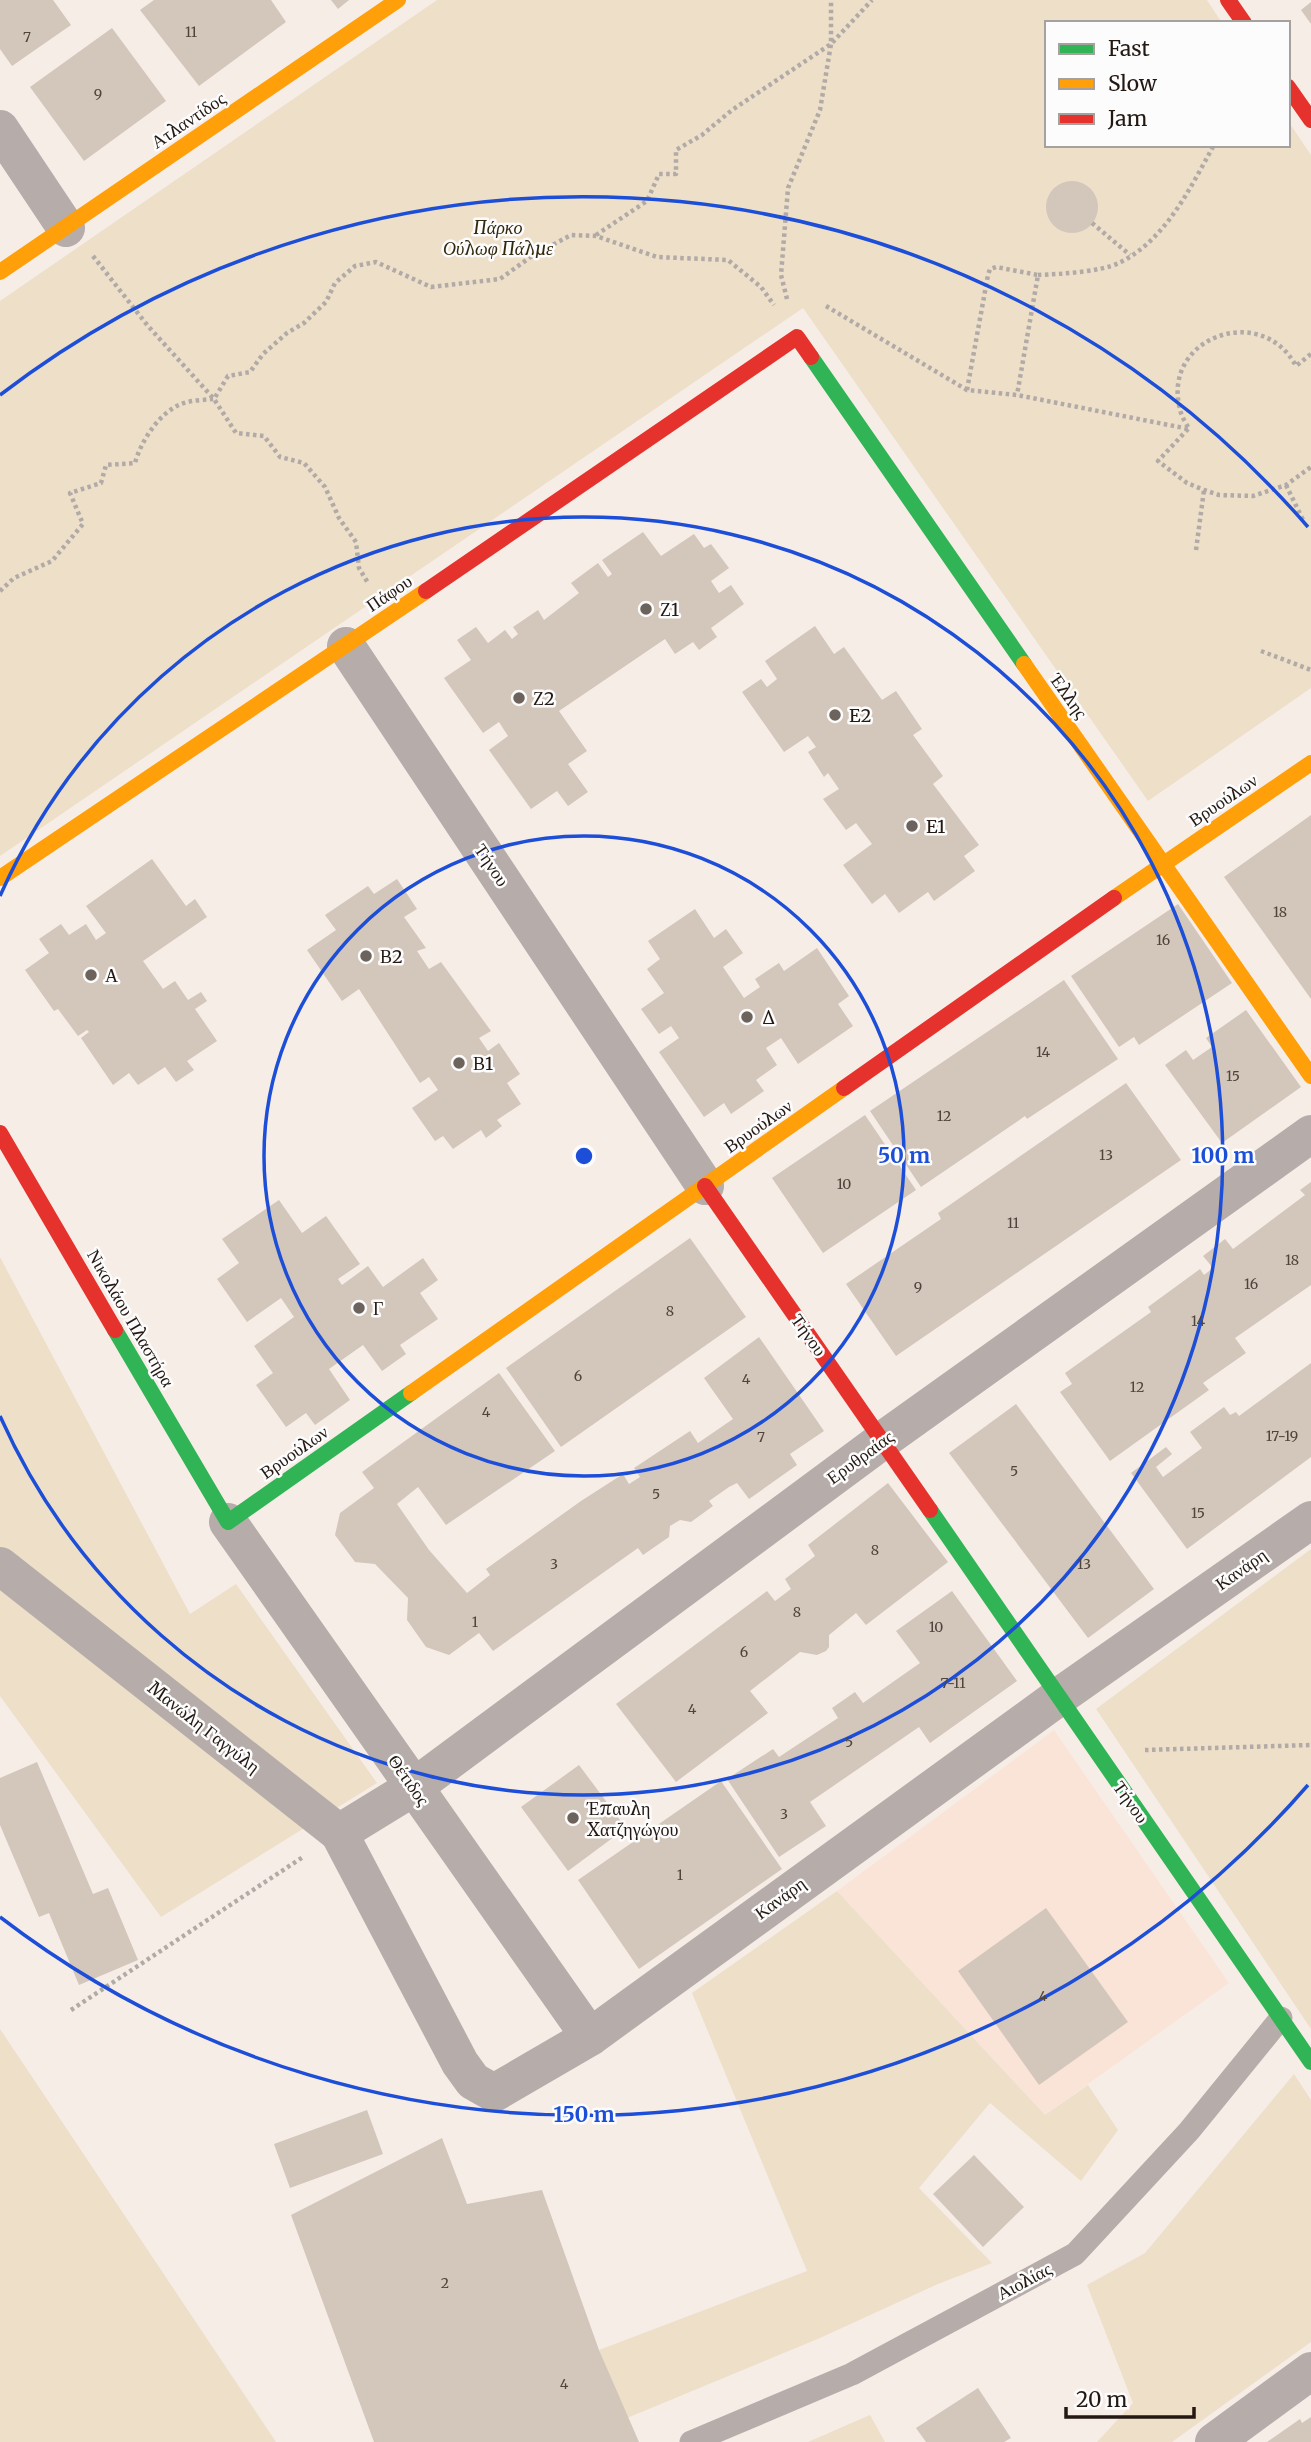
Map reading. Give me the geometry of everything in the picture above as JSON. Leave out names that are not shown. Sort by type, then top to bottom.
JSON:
[{"type":"street","name":"Ατλαντίδος","points":[[0,272],[398,0]]},
{"type":"street","points":[[1228,0],[1243,21]]},
{"type":"street","points":[[1290,90],[1311,120]]},
{"type":"street","points":[[0,129],[65,228]]},
{"type":"street","name":"Πάφου","points":[[0,878],[346,646],[797,337]]},
{"type":"street","name":"Έλλης","points":[[797,337],[1311,1076]]},
{"type":"street","name":"Τήνου","points":[[346,646],[705,1186],[1311,2062]]},
{"type":"street","name":"Βρυούλων","points":[[228,1522],[1162,864],[1311,763]]},
{"type":"street","name":"Νικολάου Πλαστήρα","points":[[0,1133],[228,1522]]},
{"type":"street","name":"Ερυθραίας","points":[[414,1787],[883,1440],[1311,1134]]},
{"type":"street","name":"Κανάρη","points":[[339,1833],[460,2063],[473,2081],[494,2092],[590,2037],[1060,1696],[1311,1520]]},
{"type":"street","name":"Θέτιδος","points":[[228,1522],[590,2037]]},
{"type":"street","name":"Μανώλη Γαγγύλη","points":[[0,1566],[339,1833]]},
{"type":"street","points":[[339,1833],[414,1787]]},
{"type":"street","points":[[1214,2442],[1311,2371]]},
{"type":"lane","name":"Αιολίας","points":[[691,2442],[852,2374],[1074,2254],[1189,2131],[1281,2018]]},
{"type":"path","points":[[797,337],[781,275],[788,188],[820,110],[831,44],[831,0]]},
{"type":"path","points":[[596,236],[647,201],[659,174],[676,174],[676,150],[702,135],[732,110],[831,44],[872,0]]},
{"type":"path","points":[[967,390],[990,269],[996,267],[1038,275],[1083,271],[1118,263],[1155,238],[1181,202],[1213,147]]},
{"type":"path","points":[[1092,223],[1130,255]]},
{"type":"path","points":[[65,228],[99,263],[148,326],[214,399],[236,433],[264,436],[280,457],[304,463],[325,487],[340,518],[356,542],[359,568],[372,588]]},
{"type":"path","points":[[214,399],[228,376],[250,372],[262,354],[304,323],[326,302],[335,283],[355,266],[376,262],[431,287],[500,279],[532,256],[570,235],[596,236],[657,257],[728,260],[761,287],[797,337]]},
{"type":"path","points":[[1017,394],[1038,275]]},
{"type":"path","points":[[821,304],[967,390],[1017,394],[1189,429]]},
{"type":"path","points":[[1189,429],[1180,410],[1178,388],[1183,368],[1195,351],[1212,338],[1232,331],[1253,332],[1273,340],[1289,354],[1296,366],[1311,354]]},
{"type":"path","points":[[0,591],[13,578],[52,561],[83,524],[70,493],[101,483],[106,465],[135,463],[140,445],[155,424],[181,404],[214,399]]},
{"type":"path","points":[[1189,429],[1158,461],[1186,483],[1219,495],[1253,496],[1286,485],[1311,467]]},
{"type":"path","points":[[1286,485],[1304,522]]},
{"type":"path","points":[[1196,550],[1204,490]]},
{"type":"path","points":[[1261,651],[1311,670]]},
{"type":"path","points":[[1096,1752],[1311,1745]]},
{"type":"path","points":[[71,2010],[339,1833]]},
{"type":"shaded area","points":[[1054,1730],[1229,1983],[1045,2115],[837,1891]]},
{"type":"green space","name":"Πάρκο Ούλωφ Πάλμε","points":[[437,0],[1207,0],[1221,21],[1045,21],[1045,147],[1290,147],[1290,124],[1311,155],[1311,688],[1148,801],[803,308],[0,856],[0,301]]},
{"type":"green space","points":[[0,1257],[190,1614],[236,1584],[377,1783],[161,1917],[0,1696]]},
{"type":"green space","points":[[1311,1549],[1311,2029],[1096,1709]]},
{"type":"green space","points":[[837,1891],[1045,2115],[1088,2085],[1118,2130],[1081,2181],[990,2103],[919,2188],[992,2263],[627,2418],[599,2350],[807,2271],[692,1993]]},
{"type":"green space","points":[[0,2029],[276,2442],[0,2442]]},
{"type":"green space","points":[[1294,2074],[1311,2100],[1311,2342],[1172,2442],[1097,2442],[1133,2403],[1087,2285],[1145,2253]]},
{"type":"green space","points":[[870,2415],[885,2442],[808,2442]]},
{"type":"building","points":[[0,0],[53,0],[71,25],[12,66],[0,49]]},
{"type":"building","points":[[154,0],[271,0],[286,22],[199,86],[140,10]]},
{"type":"building","points":[[331,0],[349,0],[338,9]]},
{"type":"building","points":[[1311,2],[1311,24],[1301,10]]},
{"type":"building","points":[[112,28],[166,101],[84,161],[30,87]]},
{"type":"building","points":[[1072,181],[1082,183],[1090,189],[1096,197],[1096,217],[1090,225],[1082,231],[1072,233],[1062,231],[1054,225],[1048,217],[1046,207],[1048,197],[1054,189],[1062,183]]},
{"type":"building","points":[[643,532],[661,556],[694,534],[704,548],[711,544],[729,568],[711,581],[719,593],[731,585],[744,604],[711,628],[717,637],[699,650],[693,642],[675,654],[665,639],[559,711],[587,751],[568,764],[588,792],[568,806],[557,791],[531,809],[489,750],[508,736],[499,722],[483,733],[444,678],[471,660],[457,640],[476,627],[488,643],[505,630],[512,639],[518,634],[513,627],[538,610],[544,620],[579,593],[571,583],[598,563],[608,577],[612,574],[602,560]]},
{"type":"building","points":[[815,626],[834,654],[844,647],[882,700],[896,691],[922,729],[913,735],[943,776],[933,784],[979,845],[964,856],[975,871],[934,901],[928,892],[899,913],[885,894],[872,904],[843,865],[872,844],[856,823],[846,830],[823,799],[839,789],[828,773],[824,777],[808,752],[816,747],[808,736],[784,752],[742,692],[761,679],[767,687],[777,679],[765,661]]},
{"type":"building","points":[[1311,815],[1311,999],[1224,877]]},
{"type":"building","name":"Α","points":[[152,859],[186,906],[195,899],[207,917],[143,961],[163,989],[175,981],[188,1000],[201,992],[207,1001],[195,1009],[217,1041],[187,1061],[194,1070],[176,1082],[165,1067],[138,1085],[129,1073],[113,1085],[81,1038],[89,1032],[87,1030],[78,1036],[58,1009],[54,1011],[25,970],[49,953],[39,939],[61,924],[69,935],[86,924],[96,940],[106,933],[86,906]]},
{"type":"building","points":[[397,879],[417,909],[404,917],[426,948],[417,951],[429,969],[441,962],[491,1031],[479,1038],[488,1051],[499,1043],[520,1074],[507,1083],[521,1104],[497,1120],[502,1126],[486,1138],[481,1130],[453,1149],[443,1136],[435,1141],[412,1108],[438,1090],[429,1077],[420,1083],[359,989],[342,1001],[307,950],[336,930],[325,915],[368,886],[374,894]]},
{"type":"building","points":[[1178,904],[1232,983],[1139,1045],[1134,1037],[1119,1047],[1071,976]]},
{"type":"building","name":"Δ","points":[[695,909],[714,938],[726,929],[743,953],[723,967],[744,998],[760,987],[755,979],[779,963],[784,971],[817,948],[849,996],[838,1004],[853,1026],[798,1064],[781,1038],[766,1048],[777,1065],[756,1080],[764,1091],[731,1114],[724,1103],[704,1117],[659,1052],[679,1038],[671,1026],[659,1034],[641,1009],[664,993],[647,969],[660,959],[648,941]]},
{"type":"building","points":[[1064,980],[1118,1059],[1027,1119],[1025,1116],[921,1187],[870,1111]]},
{"type":"building","points":[[1246,1010],[1301,1087],[1222,1143],[1165,1065],[1186,1050],[1193,1060],[1212,1047],[1206,1038]]},
{"type":"building","points":[[1126,1083],[1181,1160],[896,1356],[846,1284],[941,1219],[938,1213]]},
{"type":"building","points":[[865,1115],[916,1190],[823,1253],[772,1178]]},
{"type":"building","points":[[1311,1182],[1311,1285],[1235,1338],[1246,1353],[1203,1383],[1209,1390],[1110,1461],[1060,1392],[1072,1384],[1065,1373],[1151,1312],[1148,1307],[1200,1269],[1204,1275],[1213,1268],[1203,1256],[1225,1239],[1233,1249],[1305,1195],[1300,1190]]},
{"type":"building","name":"Γ","points":[[279,1200],[302,1233],[326,1216],[360,1264],[338,1279],[342,1285],[368,1266],[383,1287],[423,1258],[438,1280],[420,1293],[438,1319],[400,1345],[406,1354],[382,1371],[363,1345],[329,1369],[350,1400],[315,1425],[306,1413],[286,1427],[256,1385],[273,1373],[254,1346],[294,1317],[281,1298],[247,1322],[217,1279],[239,1263],[222,1239]]},
{"type":"building","points":[[690,1238],[746,1317],[561,1447],[506,1368]]},
{"type":"building","points":[[759,1337],[824,1431],[790,1454],[797,1465],[749,1499],[737,1483],[729,1487],[709,1501],[713,1506],[691,1522],[680,1520],[670,1526],[669,1537],[643,1555],[638,1548],[493,1651],[479,1633],[449,1655],[426,1647],[407,1620],[408,1598],[375,1564],[355,1562],[335,1535],[340,1513],[374,1488],[362,1472],[499,1373],[555,1451],[446,1525],[418,1487],[397,1504],[429,1550],[467,1593],[490,1575],[486,1569],[581,1501],[623,1474],[629,1484],[640,1477],[634,1468],[690,1431],[698,1443],[733,1419],[704,1378]]},
{"type":"building","points":[[1311,1363],[1311,1457],[1187,1549],[1131,1473],[1166,1447],[1172,1454],[1156,1467],[1163,1477],[1202,1448],[1190,1432],[1224,1407],[1230,1415],[1236,1412],[1239,1416]]},
{"type":"building","points":[[1016,1404],[1154,1589],[1088,1638],[949,1453]]},
{"type":"building","points":[[888,1483],[948,1562],[866,1625],[856,1613],[829,1635],[829,1647],[826,1651],[817,1655],[800,1652],[750,1691],[768,1713],[676,1782],[616,1704],[767,1591],[775,1601],[791,1589],[785,1579],[815,1556],[808,1545]]},
{"type":"building","points":[[952,1591],[1017,1681],[930,1743],[919,1727],[810,1802],[826,1826],[779,1857],[727,1779],[773,1749],[779,1757],[838,1718],[832,1708],[855,1692],[863,1703],[920,1663],[896,1631]]},
{"type":"building","points":[[37,1762],[93,1894],[108,1888],[138,1960],[79,1985],[49,1913],[39,1917],[0,1825],[0,1778]]},
{"type":"building","name":"Έπαυλη Χατζηγώγου","points":[[579,1765],[626,1828],[568,1871],[521,1807]]},
{"type":"building","points":[[721,1781],[782,1869],[639,1969],[578,1880]]},
{"type":"building","points":[[1046,1908],[1128,2022],[1039,2085],[958,1971]]},
{"type":"building","points":[[367,2110],[383,2154],[290,2188],[274,2144]]},
{"type":"building","points":[[442,2138],[467,2204],[542,2190],[599,2350],[639,2442],[374,2442],[291,2215]]},
{"type":"building","points":[[974,2155],[1024,2207],[983,2247],[933,2194]]},
{"type":"building","points":[[978,2388],[1011,2438],[1004,2442],[926,2442],[916,2428]]},
{"type":"building","points":[[1311,2417],[1311,2442],[1267,2442],[1300,2419],[1302,2423]]},
{"type":"traffic: fast","points":[[811,357],[1024,664]]},
{"type":"traffic: fast","points":[[115,1330],[228,1522],[411,1393]]},
{"type":"traffic: fast","points":[[930,1510],[1311,2062]]},
{"type":"traffic: slow","points":[[0,272],[398,0]]},
{"type":"traffic: slow","points":[[0,878],[426,591]]},
{"type":"traffic: slow","points":[[1024,664],[1311,1076]]},
{"type":"traffic: slow","points":[[1114,898],[1311,763]]},
{"type":"traffic: slow","points":[[411,1393],[844,1088]]},
{"type":"traffic: jam","points":[[1228,0],[1243,21]]},
{"type":"traffic: jam","points":[[1290,90],[1311,120]]},
{"type":"traffic: jam","points":[[426,591],[797,337],[811,357]]},
{"type":"traffic: jam","points":[[844,1088],[1114,898]]},
{"type":"traffic: jam","points":[[0,1133],[115,1330]]},
{"type":"traffic: jam","points":[[705,1186],[930,1510]]},
{"type":"place","name":"Ζ1","points":[[646,609]]},
{"type":"place","name":"Ζ2","points":[[519,698]]},
{"type":"place","name":"E2","points":[[835,715]]},
{"type":"place","name":"E1","points":[[912,826]]},
{"type":"place","name":"Β2","points":[[366,956]]},
{"type":"place","name":"Α","points":[[91,975]]},
{"type":"place","name":"Δ","points":[[747,1017]]},
{"type":"place","name":"Β1","points":[[459,1063]]},
{"type":"place","name":"Γ","points":[[359,1308]]},
{"type":"place","name":"Έπαυλη Χατζηγώγου","points":[[573,1818]]}]
